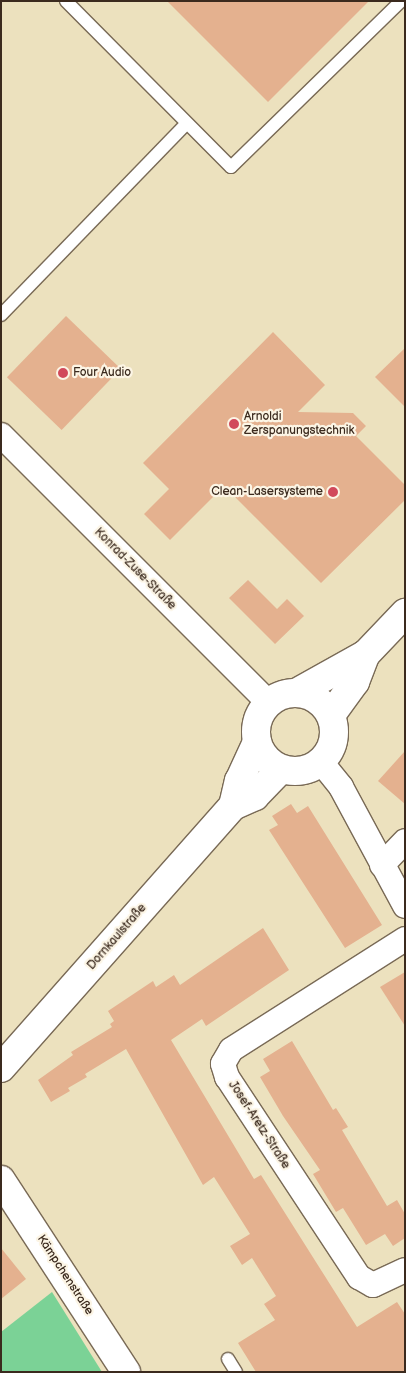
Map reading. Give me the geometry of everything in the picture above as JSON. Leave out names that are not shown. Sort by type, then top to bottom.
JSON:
[{"type":"street","name":"Konrad-Zuse-Straße","points":[[1,435],[269,703]]},
{"type":"street","points":[[233,806],[238,781],[257,742],[260,714],[269,703],[296,693],[366,654],[405,613]]},
{"type":"street","points":[[331,715],[354,682],[366,654]]},
{"type":"street","points":[[257,742],[262,753],[281,769],[309,770],[321,762],[334,740],[331,715],[316,699],[296,693]]},
{"type":"street","points":[[321,762],[341,787],[405,906]]},
{"type":"street","name":"Dornkaulstraße","points":[[1,1068],[233,806],[255,796],[281,769]]},
{"type":"street","points":[[382,865],[405,842]]},
{"type":"street","name":"Josef-Aretz-Straße","points":[[405,939],[231,1050],[223,1064],[227,1077],[359,1277],[373,1285],[405,1270]]},
{"type":"street","name":"Kämpchenstraße","points":[[1,1180],[126,1372]]},
{"type":"lane","points":[[66,1],[186,124],[231,167],[401,1]]},
{"type":"lane","points":[[1,315],[186,124]]},
{"type":"lane","points":[[228,1360],[236,1372]]},
{"type":"green space","points":[[52,1292],[102,1372],[1,1372],[1,1332]]},
{"type":"building","points":[[167,1],[369,1],[268,102]]},
{"type":"building","name":"Four Audio","points":[[66,316],[121,369],[62,430],[7,377]]},
{"type":"building","points":[[273,332],[325,385],[298,412],[353,413],[366,426],[356,436],[405,485],[405,500],[321,583],[224,486],[170,540],[144,514],[169,489],[143,463]]},
{"type":"building","points":[[405,348],[405,407],[375,377]]},
{"type":"building","points":[[248,580],[277,609],[287,599],[304,616],[275,644],[229,598]]},
{"type":"building","points":[[405,751],[405,804],[378,781]]},
{"type":"building","points":[[291,804],[297,813],[308,806],[382,925],[345,948],[269,830],[278,825],[272,816]]},
{"type":"building","points":[[263,928],[289,970],[206,1026],[202,1019],[171,1040],[254,1179],[261,1175],[357,1327],[397,1302],[405,1314],[405,1372],[256,1372],[238,1343],[275,1320],[264,1304],[276,1296],[252,1258],[242,1265],[230,1246],[250,1234],[214,1177],[203,1185],[126,1049],[85,1074],[87,1077],[68,1088],[70,1091],[51,1102],[38,1080],[73,1055],[71,1052],[112,1027],[110,1024],[114,1021],[108,1011],[153,981],[156,987],[174,975],[180,985]]},
{"type":"building","points":[[405,972],[405,1026],[380,987]]},
{"type":"building","points":[[292,1041],[333,1110],[336,1108],[348,1127],[342,1130],[387,1206],[397,1200],[405,1214],[405,1238],[393,1246],[385,1234],[366,1245],[343,1208],[336,1212],[313,1174],[320,1170],[283,1116],[260,1077],[270,1071],[263,1059]]},
{"type":"building","points":[[1,1248],[26,1279],[1,1299]]},
{"type":"place","name":"Four Audio","points":[[63,373]]},
{"type":"place","name":"Arnoldi Zerspanungstechnik","points":[[234,424]]},
{"type":"place","name":"Clean-Lasersysteme","points":[[333,492]]}]
